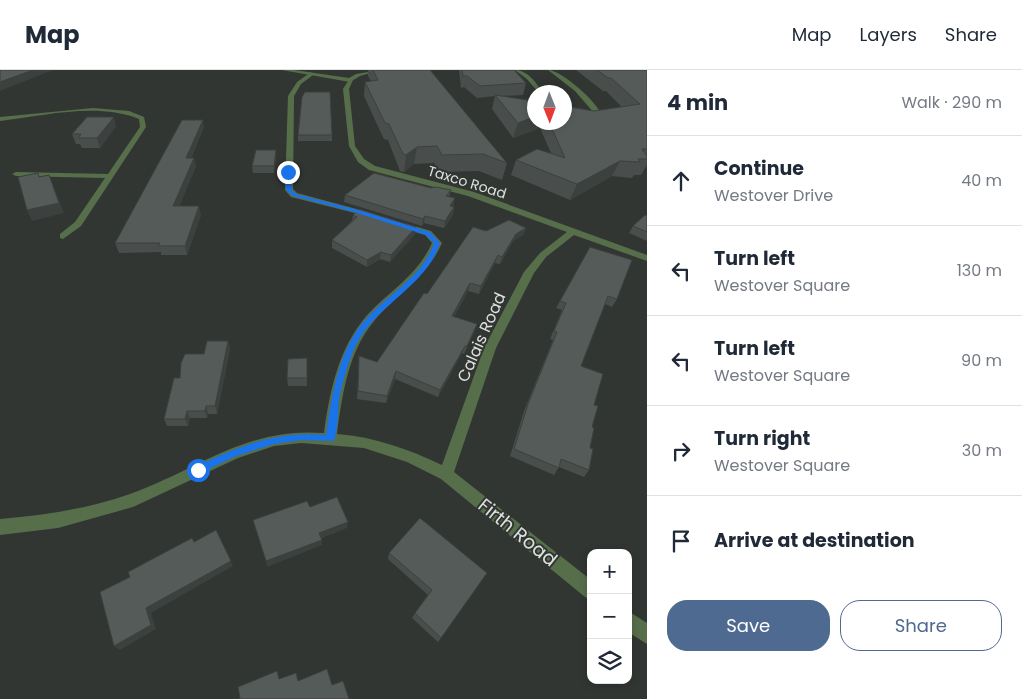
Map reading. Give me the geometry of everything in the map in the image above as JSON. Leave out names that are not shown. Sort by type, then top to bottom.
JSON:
[{"type":"street","points":[[284,70],[350,80],[358,75],[378,70]]},
{"type":"street","points":[[517,70],[529,78],[534,85]]},
{"type":"street","points":[[550,70],[565,79],[585,96],[599,114],[594,117],[572,116]]},
{"type":"street","points":[[311,74],[304,78],[292,91],[291,96],[289,190],[294,195],[428,233],[437,243],[432,256],[414,279],[370,319],[352,345],[336,396],[330,439]]},
{"type":"street","name":"Taxco Road","points":[[350,80],[346,89],[352,146],[361,160],[372,168],[471,194],[647,258]]},
{"type":"street","points":[[0,119],[94,109],[120,111],[138,116],[144,122],[143,128],[78,224],[63,236]]},
{"type":"street","points":[[16,174],[111,176]]},
{"type":"street","name":"Calais Road","points":[[446,474],[490,348],[529,272],[543,255],[573,231]]},
{"type":"street","name":"Firth Road","points":[[0,527],[58,521],[133,500],[234,453],[274,440],[301,437],[364,442],[412,457],[446,474],[587,588]]},
{"type":"street","points":[[632,623],[647,635]]},
{"type":"building","points":[[1,70],[33,70],[0,82]]},
{"type":"building","points":[[373,70],[430,70],[507,163],[483,154],[442,155],[437,146],[417,147],[406,155],[403,154],[389,124],[385,123],[365,82],[378,80]]},
{"type":"building","points":[[462,70],[514,70],[526,83],[480,86],[467,76],[463,76]]},
{"type":"building","points":[[597,70],[647,70],[647,149],[642,149],[647,159],[638,159],[640,162],[620,161],[577,184],[516,160],[537,149],[565,158],[553,130],[572,130],[572,107],[594,111],[640,104],[611,78]]},
{"type":"building","points":[[305,92],[330,92],[332,135],[298,135],[302,97]]},
{"type":"building","points":[[495,95],[527,100],[527,120],[518,123]]},
{"type":"building","points":[[87,117],[114,117],[97,138],[78,138],[81,134],[72,134]]},
{"type":"building","points":[[182,120],[203,120],[186,158],[194,158],[173,206],[199,206],[185,246],[158,246],[160,243],[115,243]]},
{"type":"building","points":[[256,150],[276,150],[274,166],[252,166]]},
{"type":"building","points":[[38,173],[39,177],[49,175],[59,203],[27,210],[18,177]]},
{"type":"building","points":[[374,173],[431,188],[451,190],[446,196],[455,198],[450,206],[454,207],[445,221],[425,216],[423,219],[345,195]]},
{"type":"building","points":[[359,209],[416,227],[391,255],[381,252],[367,260],[332,240],[357,217],[353,215]]},
{"type":"building","points":[[645,215],[647,216],[647,232],[633,226]]},
{"type":"building","points":[[509,220],[526,228],[516,234],[502,257],[498,255],[481,286],[470,283],[452,316],[477,324],[467,346],[465,346],[440,390],[396,371],[387,396],[358,391],[359,356],[377,362],[424,293],[427,294],[473,227],[486,231]]},
{"type":"building","points":[[590,247],[632,260],[617,299],[608,296],[581,366],[603,374],[594,405],[598,406],[592,427],[594,428],[590,448],[593,449],[589,470],[561,459],[559,468],[514,449],[528,404],[557,332],[554,331],[566,303],[560,301]]},
{"type":"building","points":[[207,341],[228,341],[215,406],[206,406],[205,411],[187,411],[185,419],[164,419],[174,378],[180,378],[181,363],[185,354],[204,354]]},
{"type":"building","points":[[307,358],[307,378],[287,378],[288,359]]},
{"type":"building","points":[[337,497],[348,522],[319,533],[322,540],[266,561],[253,520],[307,501],[310,507]]},
{"type":"building","points":[[420,518],[487,573],[441,638],[415,613],[432,590],[389,553]]},
{"type":"building","points":[[216,530],[231,561],[146,608],[151,625],[114,646],[100,592],[130,577],[128,572],[192,538],[194,542]]},
{"type":"building","points":[[327,669],[332,685],[343,681],[349,699],[239,699],[238,687],[277,671],[279,679],[296,673],[298,681]]},
{"type":"route","points":[[198,470],[234,453],[274,440],[301,437],[330,439],[336,396],[352,345],[370,319],[414,279],[432,256],[437,243],[428,233],[356,211],[294,195],[289,190],[288,172]]}]
